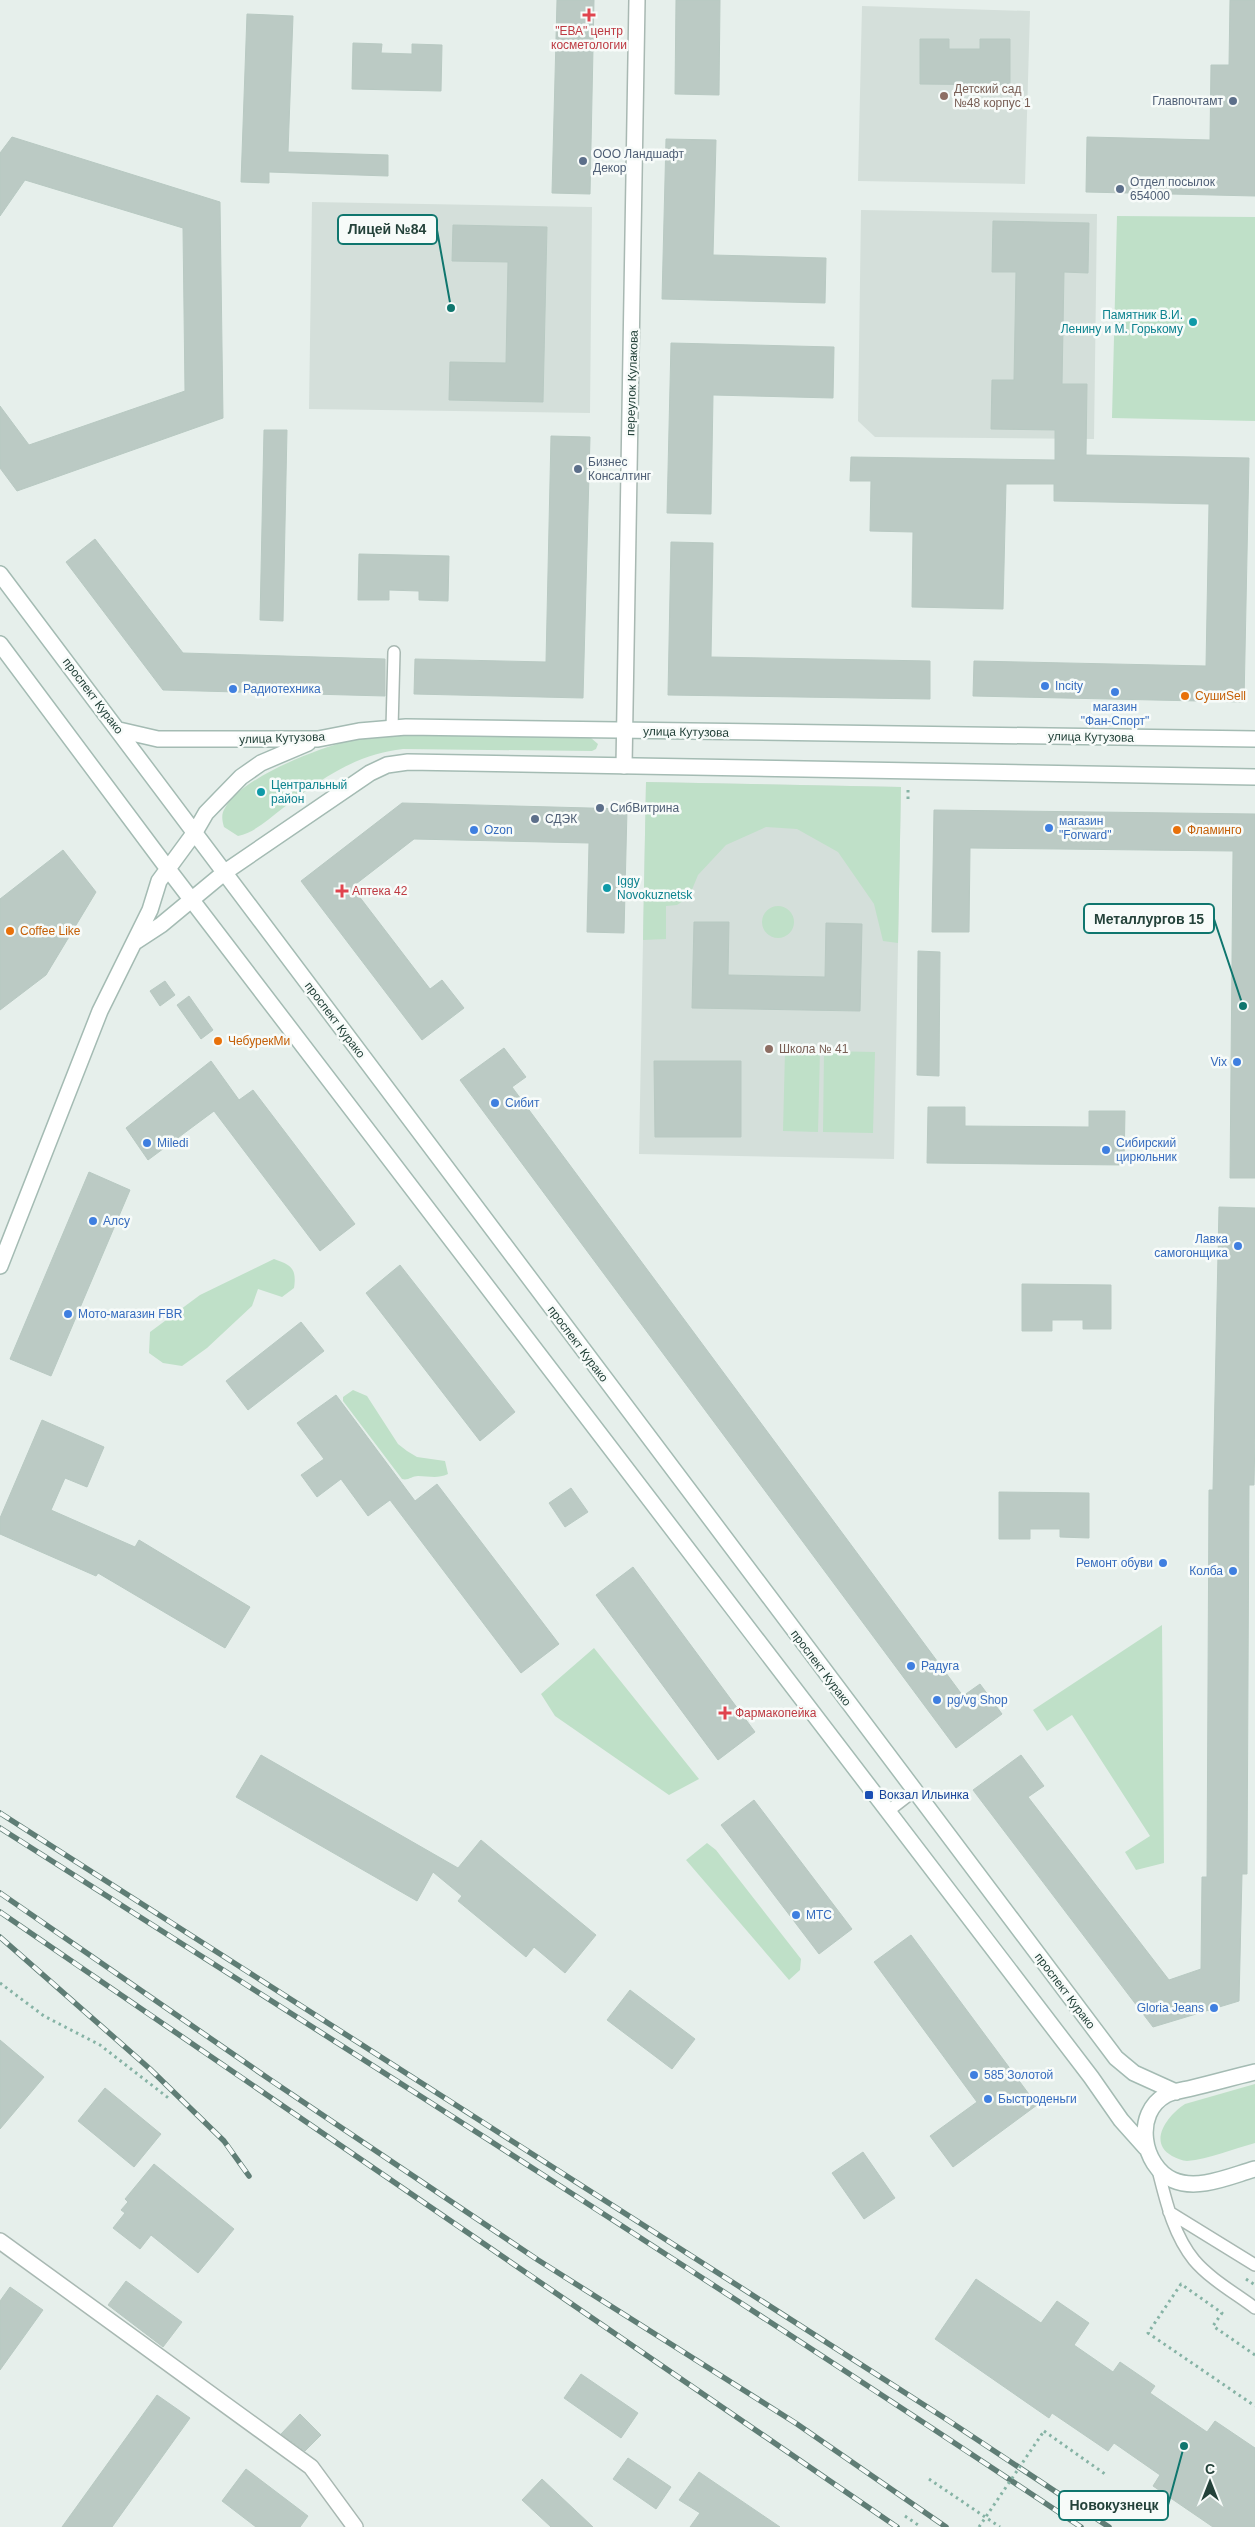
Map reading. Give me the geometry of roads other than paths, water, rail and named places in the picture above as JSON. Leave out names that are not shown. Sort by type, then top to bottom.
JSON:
[{"type":"main road","name":"переулок Кулакова","points":[[624,766],[634,315],[637,0]]},
{"type":"main road","name":"проспект Курако","points":[[0,574],[1116,2058],[1134,2073],[1176,2092]]},
{"type":"main road","points":[[0,644],[168,869],[1122,2120],[1146,2148],[1158,2170],[1174,2180],[1194,2185],[1255,2169]]},
{"type":"main road","name":"улица Кутузова","points":[[118,730],[158,740],[318,739],[359,731],[392,728],[1255,739]]},
{"type":"main road","points":[[0,1266],[100,1011],[150,910],[159,881],[195,832],[206,813],[240,777],[283,752],[318,739]]},
{"type":"main road","points":[[135,942],[162,925],[191,898],[225,872],[370,773],[387,765],[408,762],[1255,777]]},
{"type":"main road","points":[[1146,2148],[1146,2125],[1154,2107],[1166,2095],[1255,2072]]},
{"type":"main road","points":[[0,2241],[311,2468],[354,2527]]},
{"type":"lane","points":[[392,728],[394,652]]},
{"type":"lane","points":[[887,1812],[914,1791]]},
{"type":"lane","points":[[1158,2170],[1169,2212],[1194,2260],[1215,2279],[1255,2308]]},
{"type":"lane","points":[[1169,2212],[1255,2265]]},
{"type":"railway","points":[[0,1813],[946,2419],[1109,2527]]},
{"type":"railway","points":[[0,1828],[678,2262],[1081,2527]]},
{"type":"railway","points":[[0,1893],[272,2081],[538,2260],[797,2424],[946,2527]]},
{"type":"railway","points":[[0,1912],[897,2527]]},
{"type":"railway","points":[[0,1937],[150,2069],[224,2141],[249,2176]]},
{"type":"place","name":"\"ЕВА\" центр косметологии","points":[[589,15]]},
{"type":"place","name":"Детский сад №48 корпус 1","points":[[944,96]]},
{"type":"place","name":"Главпочтамт","points":[[1233,101]]},
{"type":"place","name":"ООО Ландшафт Декор","points":[[583,161]]},
{"type":"place","name":"Отдел посылок 654000","points":[[1120,189]]},
{"type":"place","name":"Лицей №84","points":[[451,308]]},
{"type":"place","name":"Памятник В.И. Ленину и М. Горькому","points":[[1193,322]]},
{"type":"place","name":"Бизнес Консалтинг","points":[[578,469]]},
{"type":"place","name":"Incity","points":[[1045,686]]},
{"type":"place","name":"Радиотехника","points":[[233,689]]},
{"type":"place","name":"магазин \"Фан-Спорт\"","points":[[1115,692]]},
{"type":"place","name":"СушиSell","points":[[1185,696]]},
{"type":"place","name":"Центральный район","points":[[261,792]]},
{"type":"place","name":"СибВитрина","points":[[600,808]]},
{"type":"place","name":"СДЭК","points":[[535,819]]},
{"type":"place","name":"магазин \"Forward\"","points":[[1049,828]]},
{"type":"place","name":"Ozon","points":[[474,830]]},
{"type":"place","name":"Фламинго","points":[[1177,830]]},
{"type":"place","name":"Iggy Novokuznetsk","points":[[607,888]]},
{"type":"place","name":"Аптека 42","points":[[342,891]]},
{"type":"place","name":"Coffee Like","points":[[10,931]]},
{"type":"place","name":"Металлургов 15","points":[[1243,1006]]},
{"type":"place","name":"ЧебурекМи","points":[[218,1041]]},
{"type":"place","name":"Школа № 41","points":[[769,1049]]},
{"type":"place","name":"Vix","points":[[1237,1062]]},
{"type":"place","name":"Сибит","points":[[495,1103]]},
{"type":"place","name":"Miledi","points":[[147,1143]]},
{"type":"place","name":"Сибирский цирюльник","points":[[1106,1150]]},
{"type":"place","name":"Алсу","points":[[93,1221]]},
{"type":"place","name":"Лавка самогонщика","points":[[1238,1246]]},
{"type":"place","name":"Мото-магазин FBR","points":[[68,1314]]},
{"type":"place","name":"Ремонт обуви","points":[[1163,1563]]},
{"type":"place","name":"Колба","points":[[1233,1571]]},
{"type":"place","name":"Радуга","points":[[911,1666]]},
{"type":"place","name":"pg/vg Shop","points":[[937,1700]]},
{"type":"place","name":"Фармакопейка","points":[[725,1713]]},
{"type":"place","name":"Вокзал Ильинка","points":[[869,1795]]},
{"type":"place","name":"МТС","points":[[796,1915]]},
{"type":"place","name":"Gloria Jeans","points":[[1214,2008]]},
{"type":"place","name":"585 Золотой","points":[[974,2075]]},
{"type":"place","name":"Быстроденьги","points":[[988,2099]]},
{"type":"place","name":"Новокузнецк","points":[[1184,2446]]}]
